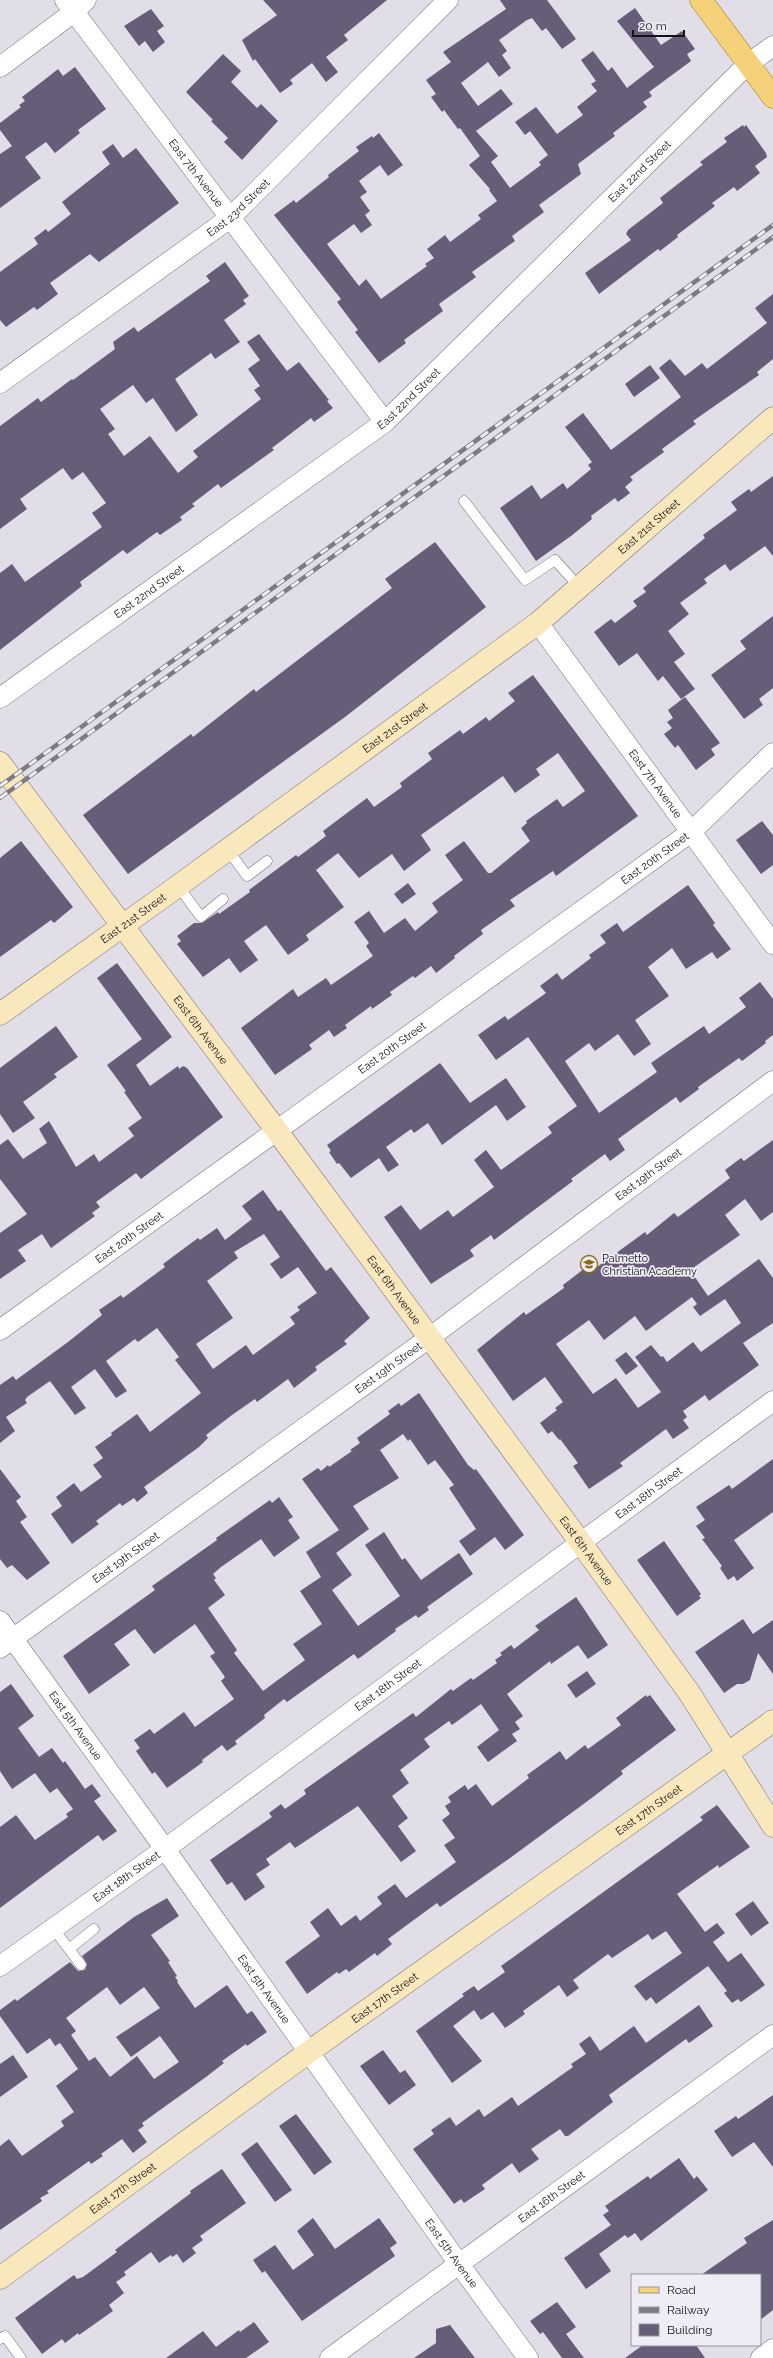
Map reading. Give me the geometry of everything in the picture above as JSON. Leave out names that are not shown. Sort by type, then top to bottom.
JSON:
[{"type":"main road","points":[[701,0],[773,97]]},
{"type":"street","name":"East 23rd Street","points":[[0,383],[230,218],[448,0]]},
{"type":"street","name":"East 7th Avenue","points":[[75,4],[230,218],[385,422]]},
{"type":"street","points":[[0,67],[75,4]]},
{"type":"street","name":"East 22nd Street","points":[[0,698],[385,422],[748,64],[773,46]]},
{"type":"street","name":"East 21st Street","points":[[0,1014],[124,926],[538,623],[773,418]]},
{"type":"street","name":"East 7th Avenue","points":[[538,623],[773,944]]},
{"type":"street","name":"East 20th Street","points":[[0,1330],[691,832],[773,753]]},
{"type":"street","name":"East 6th Avenue","points":[[0,763],[277,1131],[581,1543],[690,1694],[726,1754],[773,1826]]},
{"type":"street","name":"East 19th Street","points":[[7,1643],[429,1338],[773,1081]]},
{"type":"street","name":"East 18th Street","points":[[0,1966],[165,1849],[773,1401]]},
{"type":"street","name":"East 5th Avenue","points":[[0,1621],[7,1643],[165,1849],[310,2051],[459,2264],[528,2358]]},
{"type":"street","name":"East 17th Street","points":[[0,2278],[310,2051],[773,1721]]},
{"type":"street","name":"East 16th Street","points":[[330,2358],[773,2035]]},
{"type":"street","points":[[761,2358],[773,2349]]},
{"type":"lane","points":[[464,501],[525,580],[555,560],[579,587]]},
{"type":"lane","points":[[228,850],[247,876],[267,861]]},
{"type":"lane","points":[[178,886],[201,917],[223,899]]},
{"type":"lane","points":[[53,1928],[81,1965]]},
{"type":"lane","points":[[69,1949],[94,1929]]},
{"type":"lane","points":[[0,2339],[5,2336],[22,2358]]},
{"type":"building","points":[[263,0],[387,0],[344,35],[348,40],[326,57],[338,72],[326,82],[312,63],[290,80],[293,84],[280,93],[255,59],[253,61],[242,40],[277,15]]},
{"type":"building","points":[[500,0],[547,0],[576,39],[562,49],[546,28],[542,31],[532,18],[499,40],[507,51],[502,55],[511,68],[499,77],[488,62],[461,83],[478,106],[501,89],[513,104],[476,131],[498,156],[491,162],[510,188],[541,165],[539,162],[548,155],[530,131],[525,135],[515,122],[536,107],[557,134],[583,115],[577,107],[597,91],[591,84],[596,81],[581,60],[593,51],[608,71],[612,67],[627,88],[654,67],[617,21],[635,8],[661,45],[682,31],[695,49],[687,54],[691,61],[649,92],[652,96],[643,102],[647,107],[613,133],[615,136],[578,164],[581,174],[539,205],[544,212],[512,236],[515,241],[472,272],[476,277],[439,304],[443,311],[404,340],[406,343],[379,363],[355,332],[358,330],[337,302],[341,299],[274,215],[294,200],[296,203],[329,177],[328,175],[359,151],[356,147],[379,133],[403,165],[388,176],[380,165],[359,181],[367,192],[360,197],[370,211],[365,215],[372,225],[361,233],[354,224],[327,244],[359,286],[366,279],[381,299],[427,266],[425,264],[434,258],[427,249],[445,235],[450,242],[481,219],[478,215],[497,201],[489,190],[490,189],[469,165],[480,156],[460,128],[458,129],[444,110],[442,112],[431,97],[436,94],[426,80],[451,62],[443,52],[506,9]]},
{"type":"building","points":[[151,9],[164,26],[157,31],[165,42],[153,52],[145,41],[139,46],[124,26]]},
{"type":"building","points":[[223,54],[241,71],[231,82],[257,108],[261,104],[278,121],[242,160],[224,142],[228,138],[186,92]]},
{"type":"building","points":[[75,67],[106,109],[78,130],[80,133],[55,153],[46,142],[25,157],[41,178],[0,208],[0,154],[12,146],[0,130],[0,123],[21,107],[19,105],[25,101],[22,97],[58,69],[63,76]]},
{"type":"building","points":[[743,125],[744,127],[746,125],[766,153],[767,157],[755,166],[760,173],[737,191],[734,187],[712,203],[715,206],[677,235],[678,237],[660,251],[658,249],[599,294],[585,273],[631,240],[626,234],[628,230],[663,203],[660,198],[703,165],[700,162],[727,142],[724,138]]},
{"type":"building","points":[[113,144],[123,158],[136,148],[179,203],[99,262],[90,254],[50,283],[58,294],[37,310],[34,307],[6,327],[0,320],[0,272],[38,244],[34,238],[46,229],[48,232],[71,214],[62,202],[110,164],[102,152]]},
{"type":"building","points":[[225,262],[249,296],[243,300],[246,304],[224,320],[240,342],[215,359],[211,353],[175,379],[198,415],[176,432],[153,398],[146,403],[133,385],[100,409],[115,429],[108,434],[124,456],[150,436],[178,473],[198,457],[193,451],[261,399],[254,390],[260,386],[248,369],[260,360],[247,342],[259,334],[287,371],[299,362],[329,400],[327,401],[333,408],[314,422],[311,418],[272,448],[274,450],[221,488],[218,484],[192,504],[195,506],[180,517],[182,520],[160,535],[157,532],[127,554],[123,550],[80,582],[82,586],[0,650],[0,573],[12,564],[25,582],[102,527],[92,513],[106,503],[83,472],[72,480],[63,468],[20,499],[27,509],[0,529],[0,426],[38,398],[41,402],[115,349],[113,342],[134,327],[138,332],[210,281],[206,276]]},
{"type":"building","points":[[773,294],[773,359],[757,372],[759,375],[693,421],[696,424],[662,449],[664,452],[630,477],[633,480],[625,487],[630,493],[618,502],[615,498],[591,516],[592,519],[571,536],[536,561],[500,508],[532,485],[541,499],[563,483],[567,489],[591,469],[588,465],[592,462],[565,427],[583,413],[611,450],[681,397],[659,368],[670,359],[685,376],[702,363],[707,369],[767,323],[755,308]]},
{"type":"building","points":[[650,365],[660,378],[634,397],[625,384]]},
{"type":"building","points":[[773,476],[773,556],[765,546],[730,571],[725,564],[704,579],[707,583],[680,603],[689,614],[668,631],[685,654],[674,662],[695,689],[681,699],[663,676],[658,681],[637,653],[619,666],[594,632],[611,619],[615,623],[637,606],[633,601],[646,592],[643,588],[705,538],[703,535],[737,510],[731,502],[749,489],[751,492]]},
{"type":"building","points":[[435,542],[486,607],[345,717],[128,874],[83,815],[191,734],[193,737],[254,689],[256,692],[392,588],[385,579]]},
{"type":"building","points":[[773,616],[773,688],[759,699],[763,705],[744,719],[711,675],[746,649],[740,641]]},
{"type":"building","points":[[533,675],[638,816],[556,876],[553,871],[510,900],[515,906],[481,930],[483,934],[454,956],[455,958],[436,973],[431,966],[415,978],[413,976],[390,992],[392,995],[372,1009],[371,1006],[345,1025],[347,1028],[334,1037],[329,1030],[309,1045],[312,1049],[275,1075],[241,1028],[293,989],[298,997],[326,978],[331,985],[373,956],[366,946],[369,943],[354,922],[369,911],[384,933],[405,918],[415,931],[438,912],[432,903],[463,880],[445,855],[464,841],[488,873],[491,873],[530,841],[521,828],[527,823],[526,821],[557,799],[563,807],[585,791],[558,753],[536,769],[540,775],[515,793],[503,776],[421,835],[431,850],[404,871],[392,854],[359,878],[338,853],[316,870],[344,907],[306,935],[309,940],[288,955],[266,925],[244,941],[258,960],[240,973],[229,958],[203,977],[177,944],[181,941],[177,936],[194,923],[202,923],[218,912],[219,914],[250,892],[249,890],[296,855],[298,857],[326,836],[323,831],[367,798],[374,807],[402,787],[400,783],[432,759],[428,753],[460,730],[463,734],[486,717],[489,721],[515,701],[508,693]]},
{"type":"building","points":[[685,697],[720,743],[711,749],[715,755],[696,770],[678,745],[675,748],[664,734],[672,728],[667,722],[673,718],[668,710]]},
{"type":"building","points":[[762,821],[773,835],[773,865],[761,874],[736,840]]},
{"type":"building","points":[[21,841],[73,907],[54,923],[51,920],[0,957],[0,858]]},
{"type":"building","points":[[408,883],[416,894],[402,904],[394,894]]},
{"type":"building","points":[[688,885],[715,923],[713,925],[731,949],[717,959],[712,952],[686,969],[672,948],[648,967],[669,996],[635,1020],[651,1044],[634,1056],[618,1034],[595,1051],[589,1043],[565,1061],[599,1113],[657,1072],[651,1063],[704,1026],[709,1034],[746,1007],[739,998],[760,982],[773,999],[773,1035],[765,1041],[766,1043],[742,1061],[739,1058],[698,1087],[699,1089],[680,1103],[676,1097],[618,1139],[625,1150],[610,1161],[605,1154],[571,1179],[573,1181],[494,1240],[491,1235],[470,1250],[474,1256],[431,1284],[384,1217],[401,1205],[420,1230],[448,1210],[453,1217],[494,1187],[474,1160],[486,1150],[501,1170],[552,1133],[548,1127],[577,1106],[528,1037],[496,1060],[478,1035],[505,1016],[508,1020],[546,993],[540,986],[557,973],[562,980],[591,958],[589,955],[606,943],[600,935],[617,923],[623,932]]},
{"type":"building","points":[[117,963],[172,1037],[136,1065],[150,1086],[178,1066],[179,1069],[183,1066],[187,1068],[223,1117],[141,1179],[136,1173],[96,1202],[100,1207],[92,1213],[95,1216],[51,1248],[42,1234],[18,1250],[26,1261],[0,1279],[0,1233],[27,1214],[0,1179],[0,1145],[8,1139],[23,1159],[47,1143],[39,1129],[49,1121],[76,1167],[94,1154],[99,1162],[134,1136],[128,1128],[142,1118],[124,1092],[126,1091],[107,1065],[142,1039],[97,978]]},
{"type":"building","points":[[56,1026],[78,1057],[54,1074],[57,1077],[23,1102],[35,1118],[13,1133],[0,1114],[0,1068]]},
{"type":"building","points":[[440,1063],[470,1103],[506,1078],[526,1107],[507,1121],[496,1105],[442,1145],[428,1123],[414,1133],[411,1129],[386,1147],[399,1165],[388,1172],[379,1158],[351,1178],[339,1163],[337,1164],[329,1152],[331,1151],[327,1145]]},
{"type":"building","points":[[773,1140],[773,1212],[761,1221],[745,1199],[725,1215],[740,1235],[690,1270],[708,1296],[759,1259],[773,1278],[773,1323],[743,1343],[759,1365],[709,1401],[705,1395],[683,1411],[687,1417],[683,1420],[689,1428],[673,1439],[666,1429],[620,1463],[623,1466],[589,1489],[573,1466],[578,1463],[560,1439],[559,1440],[552,1431],[548,1434],[540,1423],[557,1410],[555,1408],[563,1402],[545,1377],[513,1401],[477,1350],[524,1312],[526,1315],[564,1288],[563,1285],[589,1265],[593,1270],[645,1232],[647,1235],[674,1213],[678,1217],[730,1178],[725,1170],[741,1158],[744,1161]],"holes":[[[692,1297],[697,1304],[693,1307],[700,1316],[725,1299],[741,1323],[701,1352],[693,1342],[667,1362],[651,1345],[635,1357],[661,1392],[638,1408],[616,1378],[593,1394],[556,1344],[589,1320],[604,1340],[635,1316],[646,1331]]]},
{"type":"building","points":[[263,1190],[278,1211],[281,1210],[326,1271],[331,1267],[370,1318],[344,1341],[347,1344],[315,1367],[317,1370],[294,1388],[288,1379],[257,1402],[255,1399],[232,1415],[206,1435],[208,1438],[199,1447],[144,1487],[148,1493],[137,1502],[134,1498],[122,1506],[120,1503],[96,1521],[99,1524],[72,1544],[51,1514],[62,1506],[56,1497],[74,1483],[81,1492],[102,1477],[93,1465],[103,1458],[95,1447],[137,1414],[150,1432],[201,1393],[175,1360],[179,1357],[157,1328],[138,1342],[135,1339],[106,1361],[127,1391],[116,1398],[95,1369],[71,1387],[86,1408],[75,1415],[50,1381],[27,1397],[25,1400],[27,1403],[6,1417],[15,1431],[0,1443],[0,1385],[13,1376],[16,1380],[68,1342],[102,1315],[99,1310],[121,1295],[123,1298],[165,1267],[163,1264],[198,1238],[200,1240],[217,1228],[225,1240],[252,1219],[242,1206]],"holes":[[[264,1234],[280,1257],[270,1264],[281,1279],[298,1267],[317,1293],[297,1307],[300,1310],[290,1317],[295,1324],[253,1355],[246,1345],[213,1369],[196,1344],[233,1318],[207,1281],[238,1258],[234,1252]]]},
{"type":"building","points":[[626,1352],[638,1366],[626,1375],[615,1360]]},
{"type":"building","points":[[419,1393],[468,1465],[474,1470],[476,1469],[524,1535],[505,1550],[495,1537],[470,1556],[459,1541],[476,1529],[449,1488],[454,1485],[435,1460],[428,1465],[410,1439],[408,1441],[403,1434],[380,1450],[399,1478],[353,1506],[369,1529],[336,1553],[352,1575],[332,1590],[358,1626],[400,1596],[365,1545],[384,1532],[402,1560],[405,1558],[421,1580],[459,1553],[473,1574],[427,1607],[429,1610],[418,1618],[416,1615],[395,1629],[396,1631],[358,1659],[354,1654],[287,1702],[284,1699],[264,1715],[265,1718],[235,1741],[237,1744],[227,1751],[222,1745],[202,1760],[203,1762],[167,1788],[155,1772],[152,1774],[136,1751],[140,1748],[134,1740],[150,1729],[154,1734],[184,1712],[195,1727],[234,1699],[221,1681],[225,1677],[210,1656],[215,1653],[195,1624],[154,1654],[135,1629],[114,1644],[130,1665],[89,1694],[63,1656],[155,1590],[152,1586],[217,1540],[216,1538],[270,1500],[272,1503],[279,1497],[293,1517],[288,1520],[300,1538],[274,1557],[261,1539],[221,1567],[213,1574],[216,1578],[214,1580],[225,1595],[208,1608],[237,1650],[234,1653],[263,1691],[305,1660],[293,1644],[322,1624],[300,1591],[321,1577],[306,1552],[339,1530],[302,1479],[318,1468],[321,1471],[328,1465],[329,1467],[352,1451],[350,1450],[360,1443],[357,1438],[390,1414],[388,1411],[399,1403],[401,1406]]},
{"type":"building","points":[[773,1459],[773,1512],[734,1540],[754,1568],[737,1581],[734,1576],[728,1580],[720,1568],[722,1566],[702,1539],[705,1538],[696,1526],[705,1520],[696,1507],[729,1485],[732,1489]]},
{"type":"building","points":[[0,1469],[21,1497],[16,1501],[27,1517],[20,1522],[50,1563],[27,1580],[12,1565],[7,1568],[0,1559]]},
{"type":"building","points":[[664,1541],[701,1594],[699,1596],[701,1598],[677,1616],[637,1560]]},
{"type":"building","points":[[576,1597],[608,1645],[588,1659],[578,1645],[551,1664],[550,1661],[507,1694],[523,1716],[515,1722],[520,1729],[512,1734],[517,1741],[488,1762],[477,1747],[499,1730],[481,1704],[452,1725],[449,1721],[424,1739],[430,1747],[400,1770],[409,1783],[392,1796],[408,1818],[398,1826],[416,1851],[401,1862],[358,1806],[295,1848],[290,1842],[266,1859],[270,1865],[256,1874],[265,1887],[245,1901],[232,1882],[227,1885],[210,1860],[272,1817],[269,1813],[281,1804],[285,1809],[306,1794],[304,1790],[413,1713],[416,1717],[451,1689],[453,1691],[471,1678],[473,1680],[497,1663],[495,1660],[502,1655],[500,1653],[511,1645],[514,1649],[539,1630],[535,1626]]},
{"type":"building","points":[[743,1619],[753,1634],[773,1620],[773,1674],[758,1653],[750,1680],[743,1684],[737,1684],[724,1693],[695,1652]]},
{"type":"building","points":[[587,1671],[596,1684],[576,1698],[567,1685]]},
{"type":"building","points":[[11,1684],[34,1716],[18,1728],[39,1757],[52,1748],[63,1763],[65,1761],[85,1789],[92,1784],[101,1796],[94,1801],[117,1831],[103,1841],[98,1835],[0,1908],[0,1827],[16,1815],[35,1840],[68,1817],[66,1814],[73,1809],[57,1788],[50,1793],[35,1773],[12,1789],[0,1771],[0,1692]]},
{"type":"building","points":[[646,1695],[647,1697],[650,1695],[676,1730],[621,1771],[623,1774],[510,1858],[440,1907],[437,1903],[388,1939],[392,1944],[377,1956],[375,1953],[349,1972],[346,1969],[339,1974],[337,1972],[307,1994],[285,1962],[320,1936],[310,1922],[328,1908],[341,1926],[356,1915],[360,1921],[382,1904],[377,1897],[395,1884],[406,1898],[456,1862],[444,1845],[455,1838],[442,1820],[450,1814],[445,1806],[451,1802],[448,1797],[465,1785],[468,1790],[476,1784],[492,1806],[529,1778],[527,1775],[560,1751],[566,1760],[585,1745],[588,1749],[621,1725],[616,1718]]},
{"type":"building","points":[[717,1805],[750,1847],[719,1868],[718,1865],[677,1894],[705,1932],[717,1923],[725,1933],[713,1942],[728,1962],[741,1953],[765,1985],[741,2002],[738,1999],[732,2003],[724,1993],[727,1991],[708,1966],[656,2004],[651,1997],[646,2001],[634,1986],[682,1953],[666,1931],[652,1940],[648,1934],[612,1958],[608,1954],[573,1980],[579,1988],[567,1997],[559,1985],[523,2011],[525,2014],[505,2028],[493,2012],[481,2020],[474,2010],[453,2026],[482,2061],[452,2083],[416,2031],[464,1996],[462,1994],[474,1986],[478,1991],[505,1972],[501,1966],[703,1820],[700,1817]]},
{"type":"building","points":[[167,1898],[179,1916],[151,1935],[170,1961],[168,1962],[177,1976],[175,1977],[178,1981],[177,1982],[195,2008],[227,1985],[247,2014],[252,2011],[267,2032],[247,2046],[246,2044],[222,2061],[224,2063],[206,2077],[142,2123],[144,2126],[138,2130],[147,2142],[133,2153],[122,2139],[101,2154],[103,2156],[91,2164],[89,2161],[47,2191],[49,2193],[40,2198],[42,2201],[0,2230],[0,2146],[9,2139],[22,2156],[64,2126],[61,2121],[74,2112],[56,2086],[78,2069],[60,2043],[55,2046],[50,2038],[27,2054],[0,2016],[0,2010],[15,1999],[17,2001],[70,1962],[78,1971],[85,1970],[87,1964],[82,1956],[134,1917]],"holes":[[[107,1987],[120,2005],[144,1987],[160,2008],[116,2037],[131,2057],[160,2036],[179,2062],[154,2079],[137,2056],[110,2077],[95,2057],[89,2061],[71,2035],[76,2031],[66,2018]]]},
{"type":"building","points":[[753,1901],[769,1923],[751,1936],[735,1914]]},
{"type":"building","points":[[699,2005],[713,2026],[689,2043],[686,2039],[609,2095],[613,2102],[568,2136],[565,2136],[560,2129],[531,2149],[539,2159],[519,2173],[512,2163],[482,2185],[485,2189],[464,2203],[461,2199],[454,2204],[413,2149],[434,2134],[431,2130],[450,2117],[456,2126],[479,2109],[484,2117],[512,2097],[518,2106],[573,2067],[571,2064],[586,2054],[579,2044],[590,2036],[600,2051],[634,2026],[646,2043]]},
{"type":"building","points":[[383,2050],[400,2073],[405,2070],[416,2085],[389,2105],[360,2066]]},
{"type":"building","points":[[13,2055],[28,2077],[0,2097],[0,2064]]},
{"type":"building","points":[[773,2095],[773,2167],[754,2142],[732,2157],[714,2131],[736,2116],[738,2119]]},
{"type":"building","points":[[296,2114],[332,2162],[314,2175],[279,2126]]},
{"type":"building","points":[[257,2142],[292,2190],[275,2202],[241,2154]]},
{"type":"building","points":[[679,2158],[694,2179],[697,2176],[708,2190],[641,2241],[635,2233],[628,2238],[625,2235],[599,2254],[611,2271],[586,2289],[564,2258],[611,2225],[603,2215],[609,2211],[605,2206],[648,2176],[650,2179]]},
{"type":"building","points":[[222,2169],[246,2203],[200,2236],[203,2240],[192,2248],[196,2253],[183,2263],[177,2254],[172,2257],[171,2255],[159,2263],[151,2252],[124,2272],[126,2275],[116,2282],[124,2293],[109,2305],[113,2311],[79,2335],[78,2333],[65,2343],[62,2339],[42,2354],[15,2318],[74,2275],[77,2279],[83,2277],[117,2252],[115,2250],[191,2193],[190,2191]]},
{"type":"building","points":[[313,2218],[335,2249],[379,2218],[397,2243],[390,2248],[395,2256],[302,2321],[265,2271],[262,2273],[253,2260],[275,2245],[293,2270],[314,2255],[297,2231]]},
{"type":"building","points":[[773,2220],[773,2310],[761,2319],[761,2274],[702,2274],[747,2243],[744,2238]]},
{"type":"building","points":[[557,2302],[576,2327],[566,2334],[584,2358],[562,2358],[543,2332],[540,2334],[530,2321]]},
{"type":"building","points":[[254,2322],[269,2342],[246,2358],[166,2358],[203,2331],[216,2347],[239,2330],[240,2332]]},
{"type":"building","points":[[450,2325],[475,2358],[414,2358],[436,2343],[436,2329]]},
{"type":"building","points":[[642,2346],[697,2346],[705,2358],[625,2358]]},
{"type":"railway","points":[[0,786],[773,225]]},
{"type":"railway","points":[[0,798],[773,237]]},
{"type":"place","name":"Palmetto Christian Academy","points":[[589,1264]]}]
